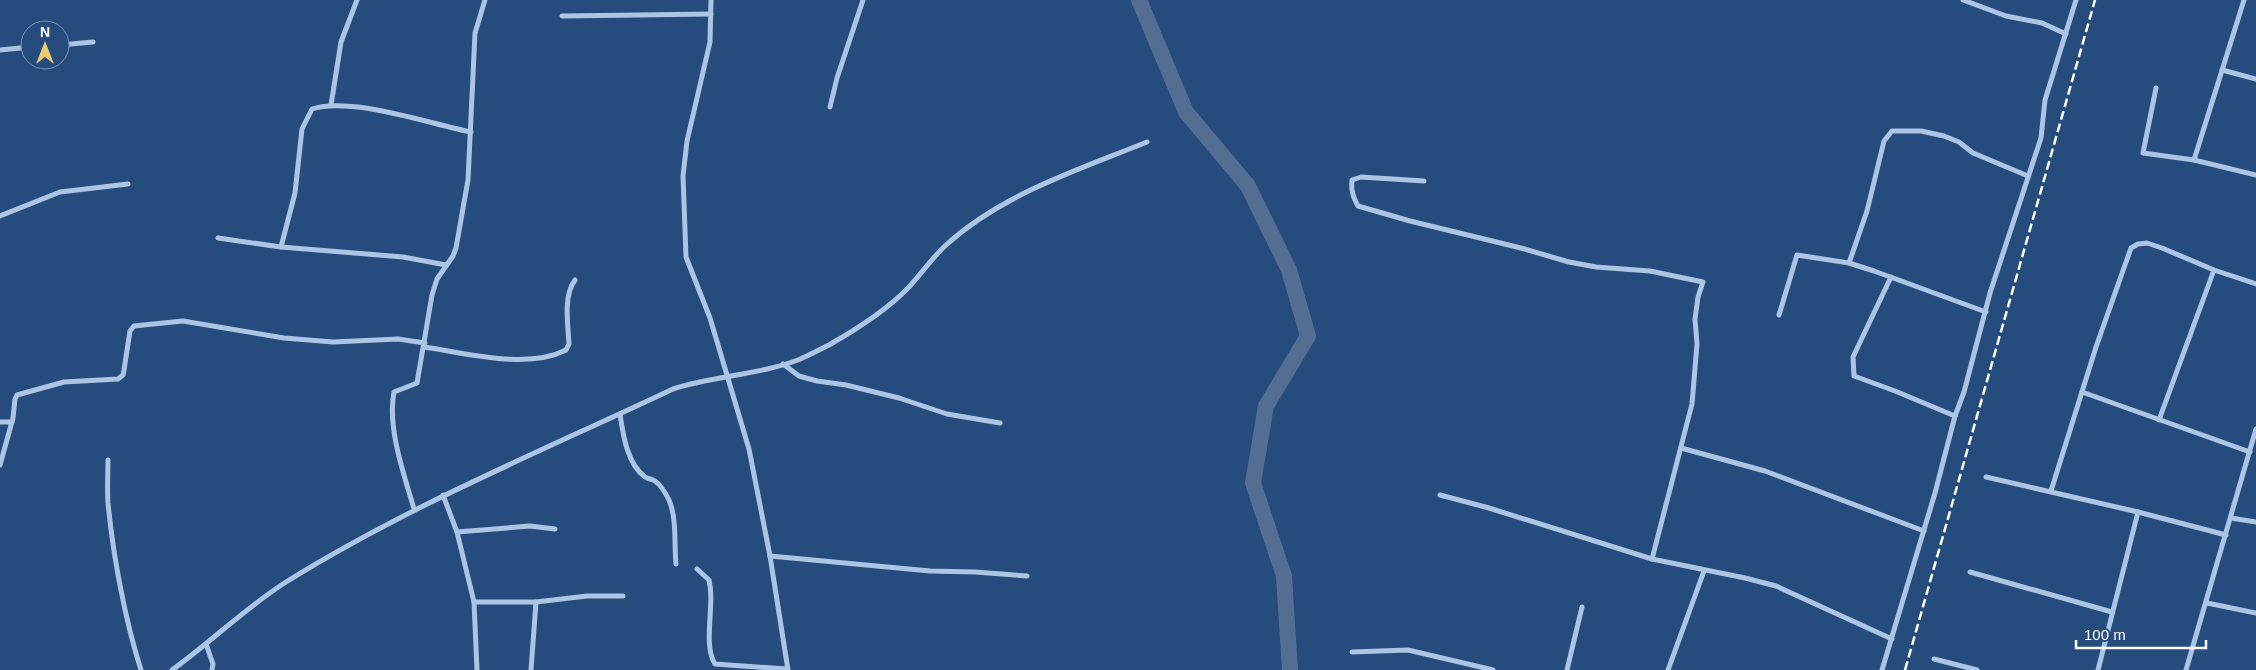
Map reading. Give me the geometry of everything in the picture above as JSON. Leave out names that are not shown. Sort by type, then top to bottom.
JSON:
[{"type":"street","points":[[331,104],[341,42],[357,0]]},
{"type":"street","points":[[414,509],[398,454],[392,401],[394,392],[417,383],[425,345],[432,295],[437,279],[453,256],[456,248],[468,180],[475,33],[485,0]]},
{"type":"street","points":[[698,569],[704,574],[710,586],[710,637],[712,659],[716,664],[788,670],[770,556],[749,449],[710,318],[686,257],[683,233],[683,176],[687,141],[707,60],[712,0]]},
{"type":"street","points":[[830,107],[837,78],[863,0]]},
{"type":"street","points":[[1963,0],[2006,16],[2042,22],[2066,34]]},
{"type":"street","points":[[1882,670],[1924,531],[1986,312],[2041,138],[2045,100],[2076,0]]},
{"type":"street","points":[[2194,160],[2244,0]]},
{"type":"street","points":[[562,16],[711,14]]},
{"type":"street","points":[[70,44],[93,42]]},
{"type":"street","points":[[0,50],[20,48]]},
{"type":"street","points":[[2222,70],[2256,79]]},
{"type":"street","points":[[2156,88],[2143,153],[2194,160],[2256,175]]},
{"type":"street","points":[[281,247],[295,193],[302,129],[312,108],[331,104],[386,111],[471,132]]},
{"type":"street","points":[[1849,263],[1867,211],[1884,141],[1892,131],[1922,131],[1944,136],[1959,142],[1973,153],[2028,176]]},
{"type":"street","points":[[172,670],[253,605],[286,582],[414,509],[673,389],[697,381],[798,360],[875,316],[908,288],[945,245],[977,221],[1034,188],[1147,142]]},
{"type":"street","points":[[1424,181],[1361,177],[1352,180],[1353,198],[1358,206],[1410,221],[1515,246],[1569,262],[1596,267],[1650,270],[1703,282],[1698,297],[1695,319],[1697,344],[1692,404],[1652,559]]},
{"type":"street","points":[[0,216],[60,192],[128,184]]},
{"type":"street","points":[[218,238],[281,247],[403,257],[446,265]]},
{"type":"street","points":[[2051,491],[2123,265],[2131,248],[2138,244],[2147,243],[2214,270],[2256,284]]},
{"type":"street","points":[[1779,315],[1797,255],[1849,263],[1986,312]]},
{"type":"street","points":[[2159,420],[2214,270]]},
{"type":"street","points":[[1891,277],[1853,358],[1854,376],[1895,390],[1955,416]]},
{"type":"street","points":[[0,464],[12,422],[15,399],[20,393],[64,382],[118,379],[123,375],[130,331],[134,326],[183,321],[284,338],[333,342],[398,339],[500,359],[545,356],[561,353],[566,350],[569,344],[568,296],[571,285],[575,280]]},
{"type":"street","points":[[783,364],[799,376],[817,381],[846,385],[899,398],[947,414],[1000,423]]},
{"type":"street","points":[[2082,392],[2250,452]]},
{"type":"street","points":[[620,414],[623,432],[635,467],[645,477],[656,481],[669,501],[674,526],[676,564]]},
{"type":"street","points":[[0,422],[12,422]]},
{"type":"street","points":[[2186,670],[2256,429]]},
{"type":"street","points":[[1681,448],[1765,471],[1924,531]]},
{"type":"street","points":[[108,460],[108,501],[113,537],[126,610],[141,670]]},
{"type":"street","points":[[1986,477],[2138,512],[2226,535]]},
{"type":"street","points":[[443,495],[457,532],[474,602],[477,670]]},
{"type":"street","points":[[1440,495],[1489,508],[1652,559],[1776,586],[1892,639]]},
{"type":"street","points":[[2098,670],[2138,512]]},
{"type":"street","points":[[2231,518],[2256,522]]},
{"type":"street","points":[[457,532],[530,526],[555,529]]},
{"type":"street","points":[[770,556],[930,571],[1027,576]]},
{"type":"street","points":[[1668,670],[1704,571]]},
{"type":"street","points":[[1970,572],[2112,612]]},
{"type":"street","points":[[474,602],[536,602],[587,596],[623,596]]},
{"type":"street","points":[[531,670],[536,602]]},
{"type":"street","points":[[2207,603],[2256,613]]},
{"type":"street","points":[[1567,670],[1582,607]]},
{"type":"street","points":[[206,644],[213,664],[212,670]]},
{"type":"street","points":[[1352,652],[1408,650],[1493,670]]},
{"type":"street","points":[[1934,659],[1978,670]]},
{"type":"waterway","points":[[1139,0],[1186,112],[1248,186],[1289,270],[1308,336],[1266,406],[1253,483],[1284,576],[1290,670]]},
{"type":"railway","points":[[1905,670],[2095,0]]}]
